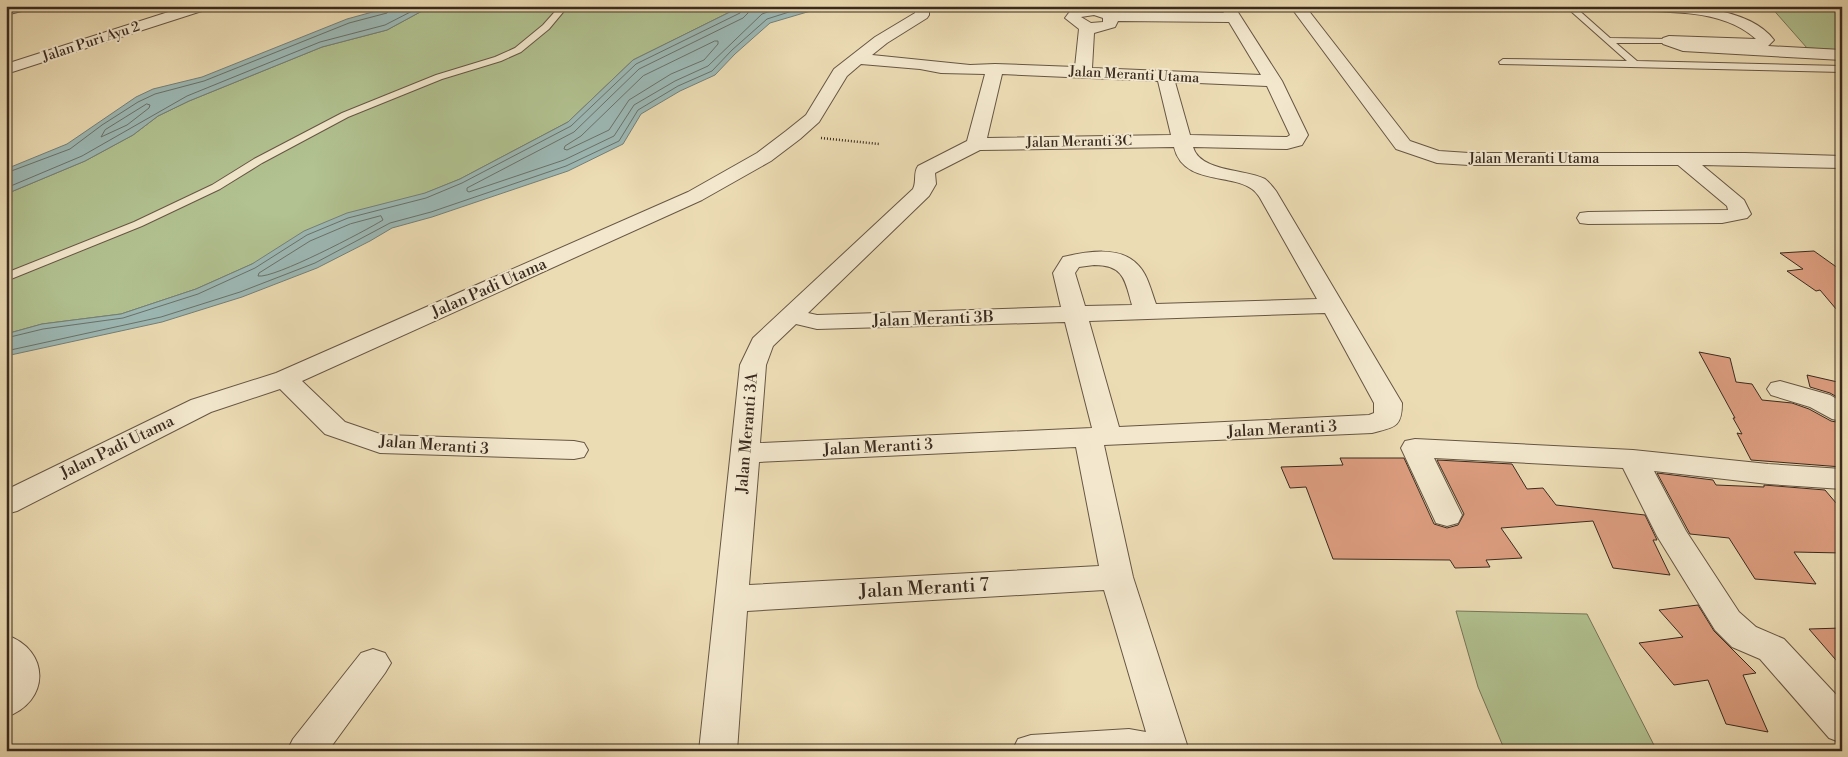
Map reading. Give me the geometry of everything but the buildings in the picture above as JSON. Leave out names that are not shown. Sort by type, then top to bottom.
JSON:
[{"type":"street","points":[[6,11],[24,6]]},
{"type":"street","name":"Jalan Puri Ayu 2","points":[[6,70],[204,6]]},
{"type":"street","name":"Jalan Padi Utama","points":[[6,504],[121,444],[201,406],[285,379],[694,196],[764,157],[794,135],[814,118],[840,72],[882,40],[922,15],[922,6]]},
{"type":"street","name":"Jalan Meranti Utama","points":[[1297,6],[1403,145],[1437,156],[1470,159],[1683,159],[1842,162]]},
{"type":"street","points":[[1621,6],[1709,11],[1739,21],[1756,31],[1766,40],[1762,43],[1751,44],[1670,41]]},
{"type":"street","points":[[1083,73],[1087,28],[1104,27],[1110,24],[1111,16],[1230,12],[1273,81]]},
{"type":"street","points":[[1670,41],[1677,45],[1697,48],[1842,55]]},
{"type":"street","name":"Jalan Meranti Utama","points":[[856,59],[970,70],[995,69],[1273,81]]},
{"type":"street","points":[[976,144],[995,69]]},
{"type":"street","name":"Jalan Meranti 3","points":[[745,452],[1372,424],[1388,418],[1388,403],[1269,195],[1259,184],[1212,172],[1196,164],[1185,153],[1165,77]]},
{"type":"street","name":"Jalan Meranti 3C","points":[[976,144],[1182,141],[1286,144],[1295,141],[1299,135],[1273,81]]},
{"type":"street","name":"Jalan Meranti 3A","points":[[718,751],[753,365],[762,343],[922,192],[926,184],[925,170],[976,144]]},
{"type":"street","points":[[1588,218],[1722,217],[1740,214],[1737,204],[1683,159]]},
{"type":"street","points":[[1146,312],[1131,270],[1114,260],[1089,257],[1071,262],[1064,273],[1075,314],[1098,437],[1117,577],[1170,751]]},
{"type":"street","name":"Jalan Meranti 3B","points":[[792,316],[817,322],[1333,306]]},
{"type":"street","name":"Jalan Meranti 3","points":[[285,379],[335,428],[380,444],[574,450]]},
{"type":"street","points":[[1780,389],[1820,401],[1842,413]]},
{"type":"street","points":[[1448,515],[1415,448],[1633,459],[1768,474],[1842,479]]},
{"type":"street","points":[[1633,459],[1673,536],[1727,621],[1744,637],[1772,649],[1842,727]]},
{"type":"street","name":"Jalan Meranti 7","points":[[732,599],[1117,577]]},
{"type":"street","points":[[6,649],[21,664],[20,687],[6,702]]},
{"type":"street","points":[[306,751],[374,663]]},
{"type":"street","points":[[1030,751],[1129,745],[1161,751]]},
{"type":"lane","points":[[6,278],[138,224],[216,187],[258,161],[345,115],[439,77],[498,59],[518,50],[546,27],[566,6]]},
{"type":"lane","points":[[1568,6],[1636,64]]},
{"type":"lane","points":[[1610,40],[1670,41]]},
{"type":"lane","points":[[1503,62],[1842,69]]},
{"type":"path","points":[[794,135],[879,144]]},
{"type":"green space","points":[[441,6],[742,6],[633,60],[568,122],[460,179],[252,264],[196,289],[121,314],[42,324],[6,334],[6,194],[85,161],[133,135],[158,116],[189,101],[322,47],[387,30],[422,11]]},
{"type":"green space","points":[[1770,6],[1842,10],[1842,50],[1807,48]]},
{"type":"green space","points":[[1456,611],[1587,614],[1657,751],[1505,751],[1478,687]]},
{"type":"water","points":[[394,6],[441,6],[422,11],[387,30],[322,47],[189,101],[158,116],[133,135],[85,161],[6,194],[6,169],[67,144],[136,97],[153,89],[202,77],[347,19]]},
{"type":"water","points":[[742,6],[818,6],[814,10],[770,23],[735,54],[715,75],[680,91],[641,114],[623,144],[568,171],[432,217],[392,228],[317,268],[242,297],[162,322],[6,356],[6,334],[42,324],[121,314],[196,289],[252,264],[304,231],[347,213],[425,193],[460,179],[568,122],[633,60]]}]
